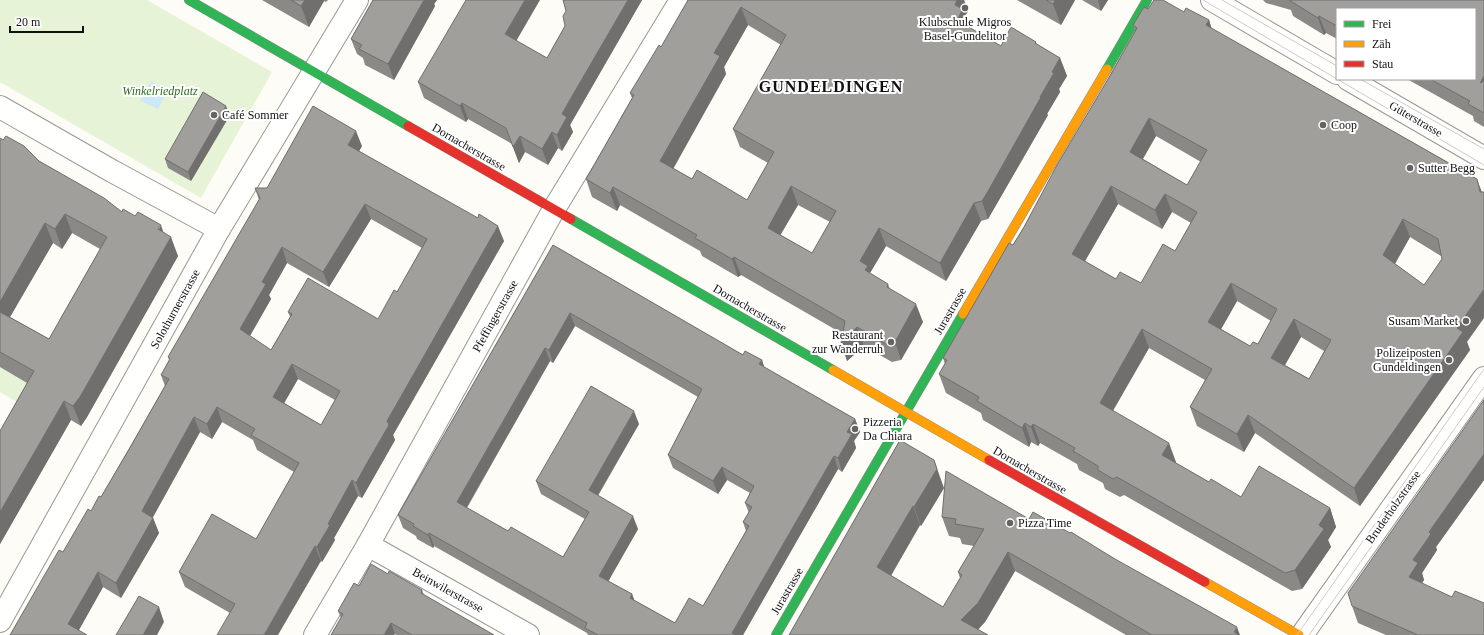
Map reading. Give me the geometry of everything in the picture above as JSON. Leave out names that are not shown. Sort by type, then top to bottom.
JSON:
[{"type":"main road","name":"Dornacherstrasse","points":[[189,0],[1127,539],[1301,635]]},
{"type":"main road","name":"Jurastrasse","points":[[776,635],[1147,0]]},
{"type":"street","name":"Solothurnerstrasse","points":[[0,621],[219,229],[357,0]]},
{"type":"street","name":"Pfeffingerstrasse","points":[[315,635],[368,545],[554,209],[681,0]]},
{"type":"street","points":[[1212,0],[1336,72]]},
{"type":"street","name":"Güterstrasse","points":[[1350,80],[1484,158]]},
{"type":"street","points":[[0,107],[112,171],[219,229]]},
{"type":"street","name":"Bruderholzstrasse","points":[[1301,635],[1484,378]]},
{"type":"street","name":"Beinwilerstrasse","points":[[368,545],[528,635]]},
{"type":"green space","name":"Winkelriedplatz","points":[[0,0],[147,0],[272,72],[201,198],[0,82]]},
{"type":"green space","points":[[0,367],[48,395],[30,410],[0,392]]},
{"type":"water","points":[[151,81],[167,92],[158,109],[140,101]]},
{"type":"building","points":[[291,0],[305,0],[301,6]]},
{"type":"building","points":[[373,0],[424,0],[388,64],[359,49],[362,45],[351,39]]},
{"type":"building","points":[[466,0],[525,0],[505,34],[547,58],[565,26],[563,16],[566,11],[563,0],[628,0],[562,114],[567,117],[557,135],[552,132],[542,149],[520,136],[513,147],[506,128],[462,103],[460,106],[418,82]]},
{"type":"building","points":[[688,0],[957,0],[955,5],[963,9],[957,20],[1001,46],[1011,27],[1060,58],[1052,72],[1054,73],[987,193],[982,201],[974,203],[940,263],[879,228],[860,261],[868,266],[865,270],[888,284],[887,287],[916,304],[895,342],[886,344],[857,327],[841,343],[845,321],[734,257],[732,259],[695,238],[697,235],[613,187],[610,193],[586,179],[634,95],[630,93],[659,45],[661,47]],"holes":[[[741,7],[786,35],[733,129],[774,152],[747,200],[697,170],[692,179],[660,161],[720,56],[714,53]],[[791,186],[836,211],[812,253],[768,228]]]},
{"type":"building","points":[[1046,0],[1055,0],[1053,4]]},
{"type":"building","points":[[1154,0],[1163,0],[1184,12],[1186,8],[1209,20],[1206,25],[1477,179],[1480,192],[1484,192],[1484,289],[1457,328],[1463,332],[1354,488],[1248,415],[1237,434],[1190,407],[1212,369],[1142,329],[1100,403],[1169,443],[1162,455],[1209,482],[1211,479],[1241,497],[1259,466],[1330,508],[1319,525],[1324,529],[1295,570],[1285,573],[1117,477],[1113,479],[1098,470],[1098,466],[1073,451],[1075,448],[1033,424],[1031,427],[1025,423],[1022,428],[977,401],[979,397],[939,374],[947,360],[943,358],[1009,243],[1013,245],[1024,227],[1057,165],[1137,28],[1133,25],[1144,7],[1148,9]],"holes":[[[1149,118],[1207,150],[1187,185],[1130,152]],[[1111,186],[1155,210],[1165,194],[1197,212],[1175,251],[1163,244],[1141,283],[1120,272],[1116,279],[1072,254]],[[1403,219],[1438,239],[1442,259],[1424,285],[1383,255]],[[1231,283],[1277,309],[1258,344],[1253,342],[1250,346],[1208,322]],[[1294,319],[1331,340],[1309,379],[1271,358]]]},
{"type":"building","points":[[1289,0],[1484,0],[1484,76],[1480,83],[1484,81],[1484,113],[1468,104],[1470,101],[1432,80],[1476,80],[1476,8],[1336,8],[1336,25],[1319,16],[1318,18]]},
{"type":"building","points":[[203,92],[226,106],[188,172],[165,159]]},
{"type":"building","points":[[313,106],[356,131],[348,145],[478,218],[479,214],[498,226],[387,421],[389,425],[356,483],[352,480],[328,524],[330,525],[317,547],[315,546],[264,635],[217,635],[235,604],[179,572],[212,514],[256,539],[299,463],[251,435],[255,429],[217,407],[207,424],[194,417],[142,511],[153,518],[116,583],[98,572],[68,624],[87,635],[10,635],[59,550],[63,552],[88,509],[91,511],[99,496],[101,497],[131,446],[169,379],[161,375],[170,359],[168,357],[260,198],[255,188],[267,188]],"holes":[[[365,204],[427,239],[397,292],[394,290],[378,319],[308,278],[288,312],[292,314],[271,350],[240,329],[266,284],[262,282],[282,247],[323,272]],[[292,364],[340,391],[321,425],[273,397]]]},
{"type":"building","points":[[6,136],[24,146],[39,161],[104,198],[122,212],[123,209],[135,216],[138,212],[161,225],[158,229],[171,237],[80,397],[73,406],[64,401],[0,512],[0,431],[34,371],[0,352],[0,312],[49,339],[107,237],[65,214],[55,229],[45,223],[0,302],[0,138],[3,140]]},
{"type":"building","points":[[553,245],[743,355],[745,351],[762,360],[759,364],[855,419],[847,432],[852,434],[838,458],[834,456],[732,633],[736,635],[598,635],[585,628],[587,623],[429,533],[428,535],[413,526],[414,524],[398,515]],"holes":[[[570,313],[702,389],[668,455],[713,481],[722,467],[754,486],[745,503],[752,507],[743,522],[749,526],[703,606],[689,598],[675,623],[630,598],[632,594],[599,576],[633,516],[589,490],[634,411],[591,386],[536,481],[589,512],[563,557],[511,527],[508,531],[457,502],[545,348],[549,350]]]},
{"type":"building","points":[[1484,400],[1484,454],[1429,532],[1431,534],[1413,560],[1418,563],[1409,577],[1452,597],[1455,591],[1484,603],[1484,635],[1418,635],[1352,606],[1348,593]]},
{"type":"building","points":[[900,440],[934,460],[937,469],[877,567],[943,607],[962,575],[958,572],[984,529],[955,524],[956,519],[942,517],[946,471],[1029,519],[1033,512],[1070,533],[1071,532],[1115,559],[1237,627],[1234,632],[1239,635],[1152,635],[1008,552],[978,603],[961,620],[988,635],[789,635]]},
{"type":"building","points":[[371,564],[388,574],[389,571],[422,590],[421,593],[494,635],[412,635],[391,623],[384,635],[331,635],[343,614],[338,611],[354,583],[359,586]]},
{"type":"building","points":[[139,596],[159,607],[143,635],[116,635]]},
{"type":"tram line","points":[[1203,0],[1336,78]]},
{"type":"tram line","points":[[1222,0],[1336,65]]},
{"type":"tram line","points":[[1339,80],[1484,165]]},
{"type":"tram line","points":[[1362,80],[1484,149]]},
{"type":"tram line","points":[[1297,635],[1484,369]]},
{"type":"tram line","points":[[1309,635],[1484,387]]},
{"type":"traffic: fast","points":[[189,0],[408,126]]},
{"type":"traffic: fast","points":[[1107,69],[1147,0]]},
{"type":"traffic: fast","points":[[571,219],[833,370]]},
{"type":"traffic: fast","points":[[776,635],[963,314]]},
{"type":"traffic: slow","points":[[963,314],[1107,69]]},
{"type":"traffic: slow","points":[[833,370],[989,460]]},
{"type":"traffic: slow","points":[[1205,582],[1299,635]]},
{"type":"traffic: jam","points":[[408,126],[571,219]]},
{"type":"traffic: jam","points":[[989,460],[1205,582]]},
{"type":"place","name":"Klubschule Migros Basel-Gundelitor","points":[[965,8]]},
{"type":"place","name":"Café Sommer","points":[[214,115]]},
{"type":"place","name":"Coop","points":[[1323,125]]},
{"type":"place","name":"Sutter Begg","points":[[1410,168]]},
{"type":"place","name":"Susam Market","points":[[1466,321]]},
{"type":"place","name":"Restaurant zur Wanderruh","points":[[891,342]]},
{"type":"place","name":"Polizeiposten Gundeldingen","points":[[1449,360]]},
{"type":"place","name":"Pizzeria Da Chiara","points":[[855,429]]},
{"type":"place","name":"Pizza Time","points":[[1010,523]]},
{"type":"district","name":"GUNDELDINGEN","points":[[831,86]]}]
